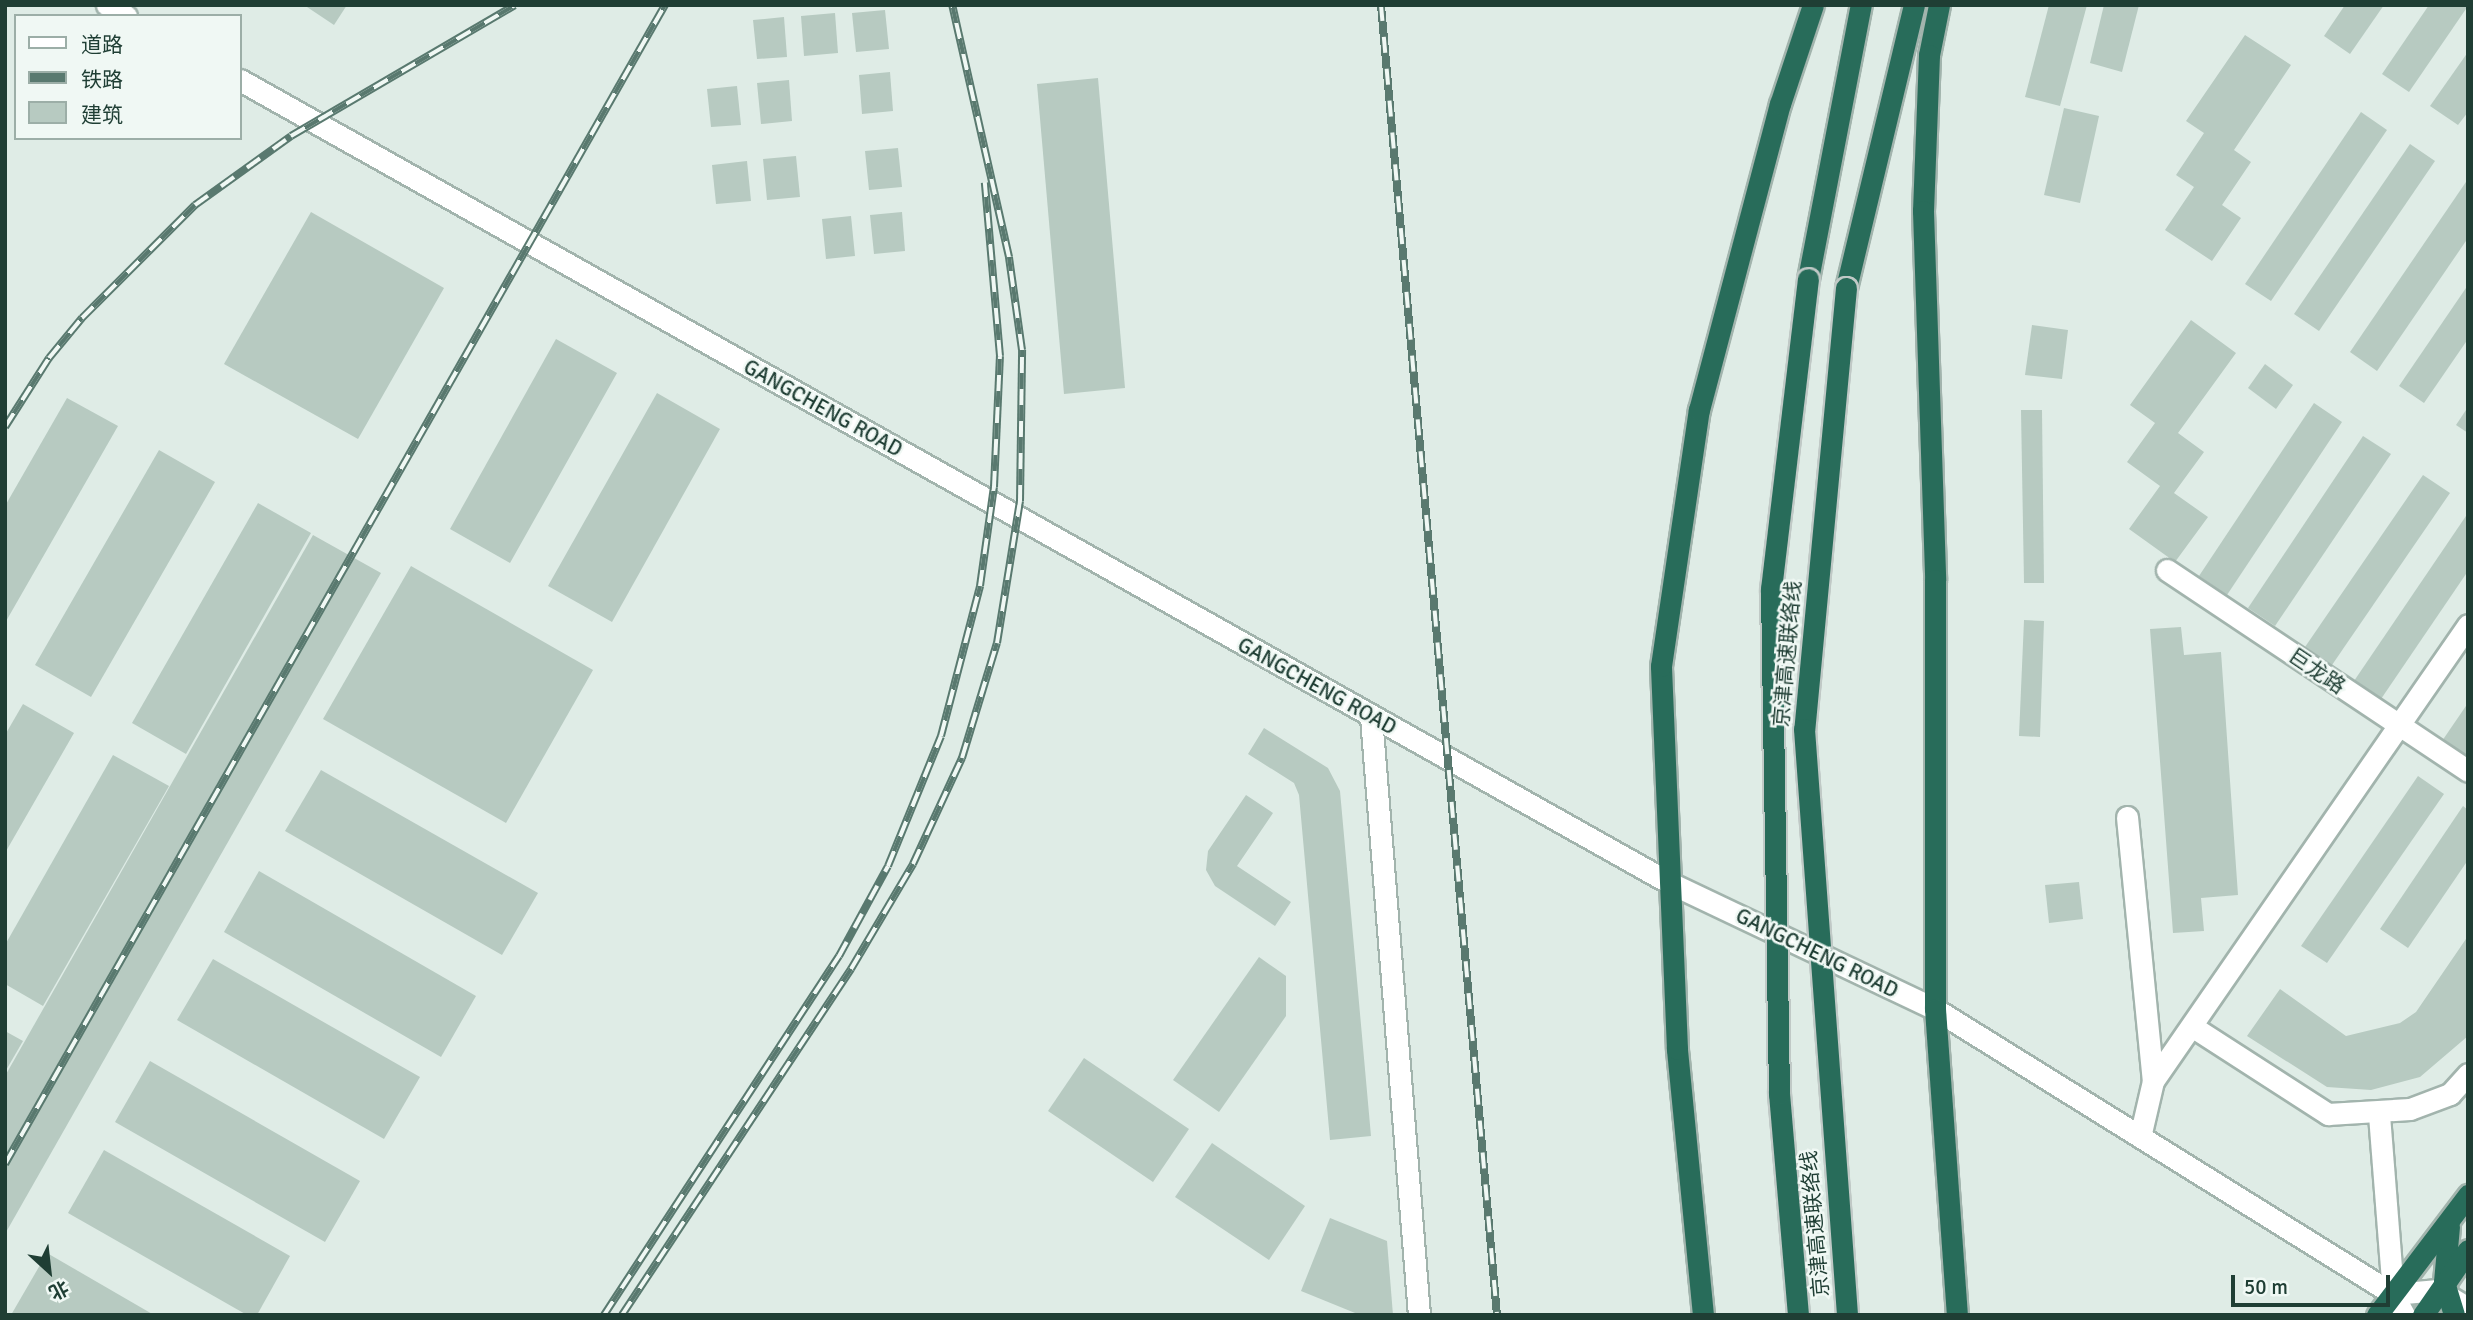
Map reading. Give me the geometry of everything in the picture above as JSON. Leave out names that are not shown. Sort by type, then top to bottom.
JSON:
[{"type":"highway","points":[[1703,1315],[1677,1049],[1661,666],[1699,411],[1780,104],[1813,5]]},
{"type":"highway","name":"京津高速联络线","points":[[1798,1315],[1779,1094],[1771,589],[1808,279],[1861,5]]},
{"type":"highway","name":"京津高速联络线","points":[[1847,1315],[1804,729],[1846,288],[1914,5]]},
{"type":"highway","points":[[1939,5],[1928,55],[1923,211],[1934,540],[1935,1009],[1957,1315]]},
{"type":"highway","points":[[2377,1315],[2449,1224],[2468,1195]]},
{"type":"highway","points":[[2446,1296],[2449,1224]]},
{"type":"highway","points":[[2423,1315],[2446,1296],[2468,1250]]},
{"type":"street","points":[[107,5],[123,14]]},
{"type":"street","name":"GANGCHENG ROAD","points":[[242,81],[1670,883],[1935,1009],[2393,1294]]},
{"type":"street","name":"巨龙路","points":[[2167,570],[2468,771]]},
{"type":"street","points":[[2153,1082],[2468,625]]},
{"type":"street","points":[[1371,717],[1419,1315]]},
{"type":"street","points":[[2127,817],[2153,1082],[2140,1137]]},
{"type":"street","points":[[2193,1027],[2328,1114],[2379,1115],[2450,1094],[2468,1074]]},
{"type":"street","points":[[2379,1115],[2393,1294],[2404,1315]]},
{"type":"street","points":[[2393,1294],[2446,1296],[2468,1308]]},
{"type":"building","points":[[304,5],[347,5],[334,25]]},
{"type":"building","points":[[2049,5],[2087,5],[2060,106],[2025,97]]},
{"type":"building","points":[[2104,5],[2139,5],[2122,72],[2090,63]]},
{"type":"building","points":[[2345,5],[2384,5],[2350,54],[2324,36]]},
{"type":"building","points":[[2429,5],[2468,6],[2409,92],[2382,74]]},
{"type":"building","points":[[885,10],[889,49],[856,52],[852,13]]},
{"type":"building","points":[[835,13],[838,53],[804,56],[801,16]]},
{"type":"building","points":[[784,17],[787,57],[757,59],[753,20]]},
{"type":"building","points":[[2245,35],[2291,65],[2234,150],[2251,162],[2222,205],[2241,218],[2212,261],[2165,230],[2194,187],[2176,175],[2204,133],[2186,121]]},
{"type":"building","points":[[2468,52],[2468,112],[2458,125],[2430,106]]},
{"type":"building","points":[[890,72],[893,111],[862,114],[859,75]]},
{"type":"building","points":[[1098,78],[1125,388],[1064,394],[1037,84]]},
{"type":"building","points":[[789,80],[792,121],[761,124],[757,83]]},
{"type":"building","points":[[737,86],[741,125],[711,127],[707,89]]},
{"type":"building","points":[[2064,108],[2099,116],[2080,203],[2044,195]]},
{"type":"building","points":[[2361,112],[2387,130],[2271,301],[2245,284]]},
{"type":"building","points":[[2410,144],[2435,161],[2319,331],[2294,314]]},
{"type":"building","points":[[898,148],[902,187],[869,190],[865,151]]},
{"type":"building","points":[[796,156],[800,197],[767,200],[763,159]]},
{"type":"building","points":[[747,161],[751,201],[716,204],[712,165]]},
{"type":"building","points":[[2468,179],[2468,238],[2377,371],[2350,352]]},
{"type":"building","points":[[311,212],[444,288],[358,439],[224,364]]},
{"type":"building","points":[[902,212],[905,251],[874,254],[870,215]]},
{"type":"building","points":[[851,216],[855,256],[826,259],[822,219]]},
{"type":"building","points":[[2468,285],[2468,339],[2424,403],[2399,386]]},
{"type":"building","points":[[2191,320],[2236,353],[2178,433],[2204,452],[2174,493],[2208,517],[2175,562],[2129,529],[2160,486],[2127,462],[2155,423],[2130,405]]},
{"type":"building","points":[[2032,325],[2068,330],[2062,379],[2025,375]]},
{"type":"building","points":[[556,339],[617,373],[510,563],[450,529]]},
{"type":"building","points":[[2265,364],[2293,385],[2276,409],[2248,388]]},
{"type":"building","points":[[657,393],[720,429],[612,622],[548,586]]},
{"type":"building","points":[[67,398],[118,426],[5,623],[5,506]]},
{"type":"building","points":[[2314,403],[2342,422],[2227,595],[2199,576]]},
{"type":"building","points":[[2468,407],[2468,433],[2456,425]]},
{"type":"building","points":[[2021,410],[2042,410],[2044,583],[2024,583]]},
{"type":"building","points":[[2363,436],[2391,454],[2275,626],[2248,608]]},
{"type":"building","points":[[159,450],[215,482],[91,697],[35,665]]},
{"type":"building","points":[[2423,475],[2450,493],[2332,665],[2305,647]]},
{"type":"building","points":[[258,503],[311,533],[186,754],[132,723]]},
{"type":"building","points":[[2468,513],[2468,571],[2381,699],[2354,681]]},
{"type":"building","points":[[313,535],[381,573],[5,1234],[5,1076]]},
{"type":"building","points":[[411,566],[593,670],[506,823],[323,719]]},
{"type":"building","points":[[2024,620],[2044,621],[2040,737],[2019,736]]},
{"type":"building","points":[[2181,627],[2184,655],[2221,652],[2238,895],[2201,898],[2204,931],[2173,933],[2150,629]]},
{"type":"building","points":[[2468,703],[2468,758],[2442,741]]},
{"type":"building","points":[[23,704],[74,733],[5,853],[5,735]]},
{"type":"building","points":[[1264,728],[1328,768],[1340,791],[1371,1136],[1330,1140],[1299,795],[1294,783],[1248,754]]},
{"type":"building","points":[[113,755],[169,786],[43,1006],[5,984],[5,945]]},
{"type":"building","points":[[321,770],[538,893],[502,955],[285,831]]},
{"type":"building","points":[[2418,776],[2444,794],[2327,963],[2301,946]]},
{"type":"building","points":[[1246,795],[1273,813],[1237,866],[1291,902],[1275,926],[1215,886],[1206,870],[1208,851]]},
{"type":"building","points":[[2463,806],[2468,810],[2468,860],[2408,948],[2380,929]]},
{"type":"building","points":[[259,871],[476,996],[441,1057],[224,932]]},
{"type":"building","points":[[2079,882],[2083,919],[2049,923],[2045,885]]},
{"type":"building","points":[[2468,936],[2468,1036],[2420,1077],[2371,1090],[2327,1087],[2247,1036],[2280,989],[2346,1036],[2400,1023],[2416,1012]]},
{"type":"building","points":[[1259,957],[1286,976],[1286,1016],[1219,1112],[1173,1080]]},
{"type":"building","points":[[213,959],[420,1077],[384,1139],[177,1020]]},
{"type":"building","points":[[5,1031],[23,1041],[5,1072]]},
{"type":"building","points":[[1084,1058],[1189,1129],[1153,1182],[1048,1111]]},
{"type":"building","points":[[150,1061],[360,1181],[325,1242],[115,1122]]},
{"type":"building","points":[[1212,1143],[1305,1206],[1269,1260],[1175,1197]]},
{"type":"building","points":[[104,1150],[290,1256],[257,1315],[247,1315],[68,1213]]},
{"type":"building","points":[[1330,1218],[1387,1241],[1393,1315],[1360,1315],[1301,1291]]},
{"type":"building","points":[[47,1253],[154,1315],[11,1315]]},
{"type":"railway","points":[[5,427],[49,358],[82,318],[195,205],[291,136],[515,5]]},
{"type":"railway","points":[[5,1164],[665,5]]},
{"type":"railway","points":[[622,1315],[851,969],[913,864],[962,758],[997,643],[1020,501],[1022,350],[1009,257],[952,5]]},
{"type":"railway","points":[[1381,5],[1497,1315]]},
{"type":"railway","points":[[604,1315],[839,956],[888,866],[941,736],[980,586],[994,487],[1000,356],[985,183]]}]
